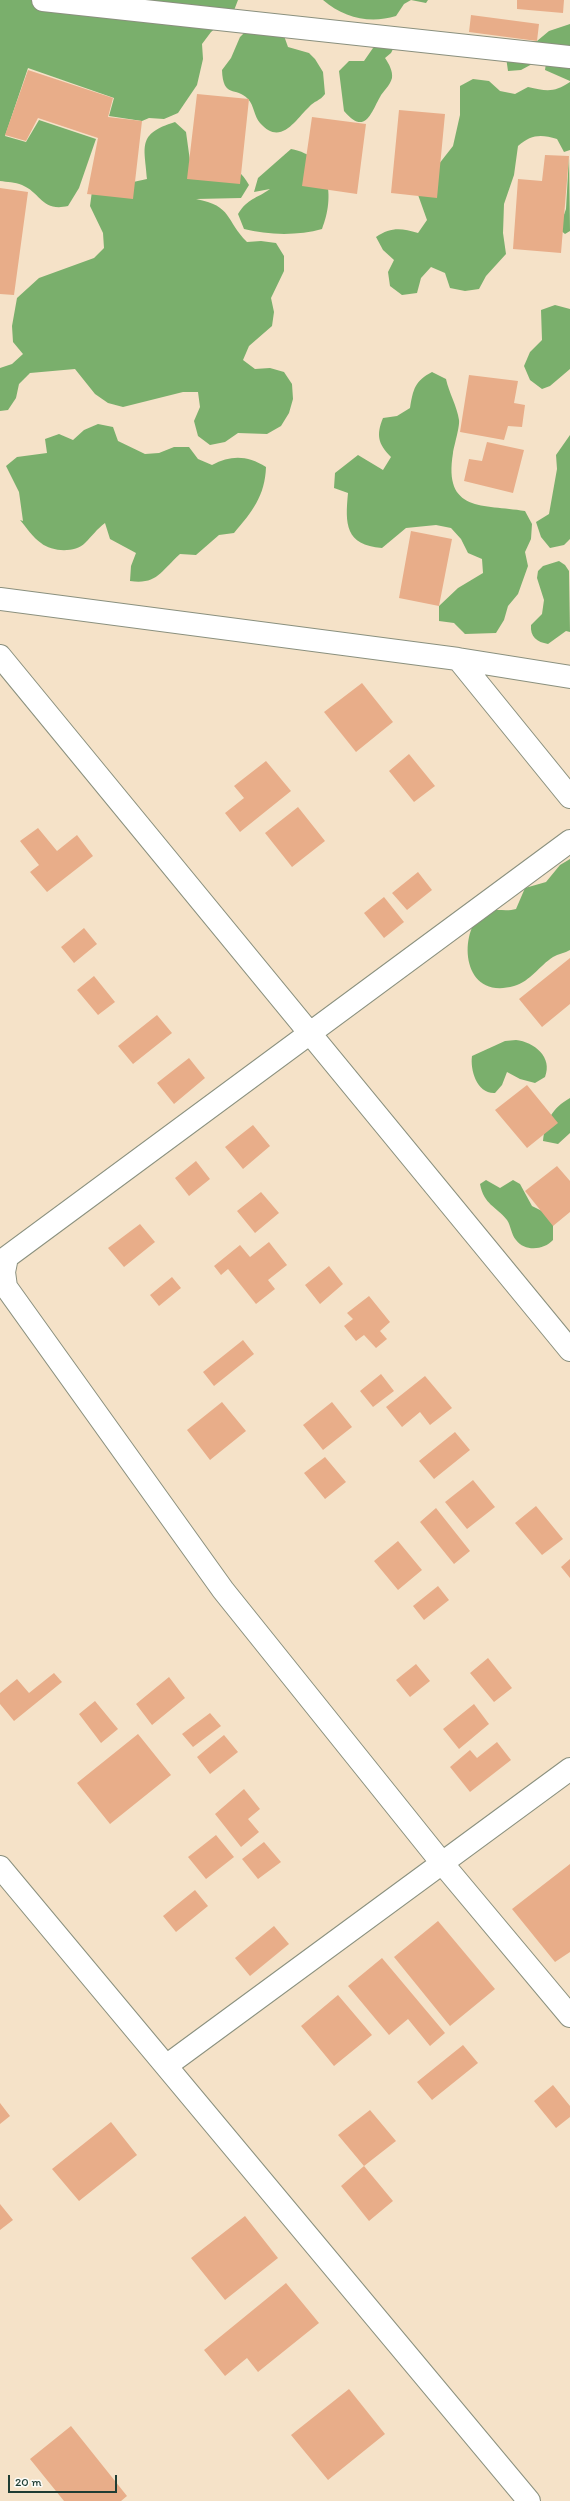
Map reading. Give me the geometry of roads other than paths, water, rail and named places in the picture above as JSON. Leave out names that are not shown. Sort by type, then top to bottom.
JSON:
[{"type":"street","points":[[43,0],[570,57]]},
{"type":"street","points":[[0,599],[458,659],[570,677]]},
{"type":"street","points":[[0,656],[570,1350]]},
{"type":"street","points":[[458,659],[570,797]]},
{"type":"street","points":[[570,841],[7,1257],[4,1272],[6,1287],[223,1590],[442,1863],[570,2016]]},
{"type":"street","points":[[166,2066],[570,1769]]},
{"type":"street","points":[[0,1867],[529,2501]]}]
